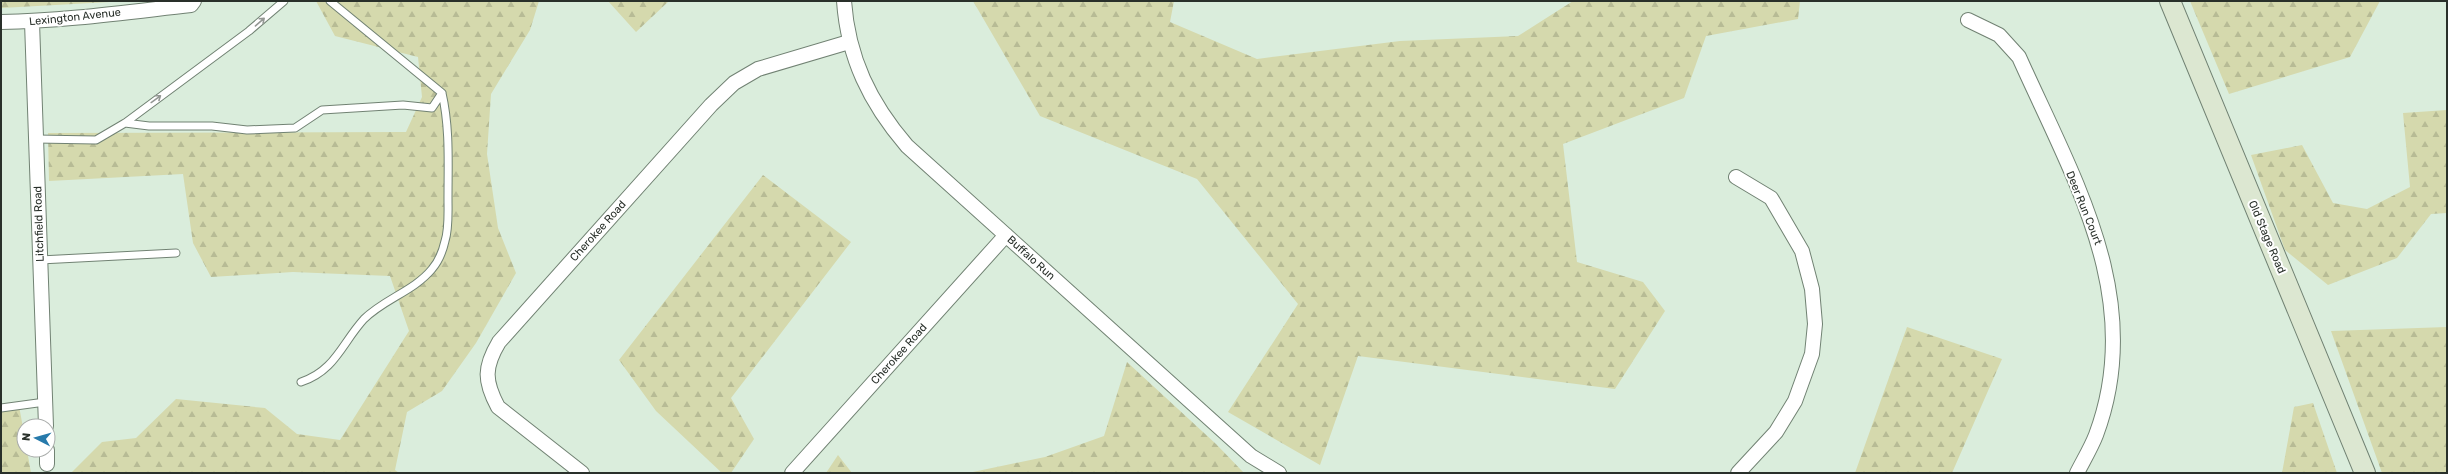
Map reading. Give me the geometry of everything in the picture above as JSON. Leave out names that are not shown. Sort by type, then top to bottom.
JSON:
[{"type":"main road","name":"Old Stage Road","points":[[2170,1],[2365,473]]},
{"type":"street","name":"Lexington Avenue","points":[[1,22],[32,22],[148,5],[191,5],[194,1]]},
{"type":"street","name":"Buffalo Run","points":[[844,1],[849,42],[865,86],[889,125],[907,146],[1251,456],[1279,473]]},
{"type":"street","name":"Deer Run Court","points":[[1968,20],[1999,35],[2019,57],[2093,223],[2106,271],[2112,309],[2111,373],[2096,435],[2077,473]]},
{"type":"street","name":"Litchfield Road","points":[[32,22],[46,418]]},
{"type":"street","name":"Cherokee Road","points":[[582,473],[498,407],[490,393],[488,366],[499,342],[711,105],[734,82],[758,69],[849,42]]},
{"type":"street","points":[[1736,177],[1771,198],[1802,251],[1812,289],[1815,324],[1812,354],[1796,401],[1776,432],[1738,473]]},
{"type":"street","name":"Cherokee Road","points":[[792,473],[1006,235]]},
{"type":"street","points":[[47,458],[48,469]]},
{"type":"lane","points":[[36,139],[96,140],[125,123],[249,31],[284,1]]},
{"type":"lane","points":[[301,382],[317,377],[330,366],[356,329],[370,314],[414,286],[433,268],[446,240],[448,215],[448,131],[442,93],[330,1]]},
{"type":"lane","points":[[125,123],[149,126],[212,126],[247,130],[295,128],[322,110],[403,105],[432,108],[442,93]]},
{"type":"lane","points":[[40,260],[176,253]]},
{"type":"lane","points":[[1,408],[45,402]]},
{"type":"green space","points":[[1,1],[128,1],[1,8]]},
{"type":"green space","points":[[316,1],[539,1],[530,30],[491,94],[487,154],[498,228],[516,273],[476,343],[442,391],[407,412],[395,470],[399,473],[71,473],[102,442],[136,438],[176,399],[265,408],[297,434],[340,440],[409,331],[390,276],[293,272],[211,277],[193,243],[183,174],[49,181],[48,133],[406,132],[422,97],[418,57],[335,36]]},
{"type":"green space","points":[[608,1],[669,1],[636,32]]},
{"type":"green space","points":[[973,1],[1174,1],[1170,22],[1257,59],[1400,41],[1518,36],[1573,1],[1800,1],[1798,19],[1706,36],[1684,98],[1563,144],[1577,262],[1643,282],[1665,311],[1615,389],[1358,356],[1320,465],[1228,412],[1298,304],[1197,179],[1040,116]]},
{"type":"green space","points":[[2190,1],[2380,1],[2350,57],[2229,94]]},
{"type":"green space","points":[[2447,110],[2447,213],[2431,214],[2397,258],[2328,285],[2285,250],[2251,155],[2302,145],[2333,203],[2367,209],[2410,187],[2403,113]]},
{"type":"green space","points":[[763,175],[851,242],[731,398],[754,439],[731,473],[722,473],[656,411],[619,360]]},
{"type":"green space","points":[[1907,327],[2002,359],[1952,473],[1855,473]]},
{"type":"green space","points":[[2447,327],[2447,473],[2382,473],[2331,331]]},
{"type":"green space","points":[[1127,362],[1216,444],[1244,473],[968,473],[1045,457],[1104,436]]},
{"type":"green space","points":[[2313,403],[2337,473],[2282,473],[2294,407]]},
{"type":"green space","points":[[1,405],[19,406],[21,418],[16,418],[16,458],[28,458],[31,473],[1,473]]},
{"type":"green space","points":[[838,455],[852,473],[826,473]]}]
